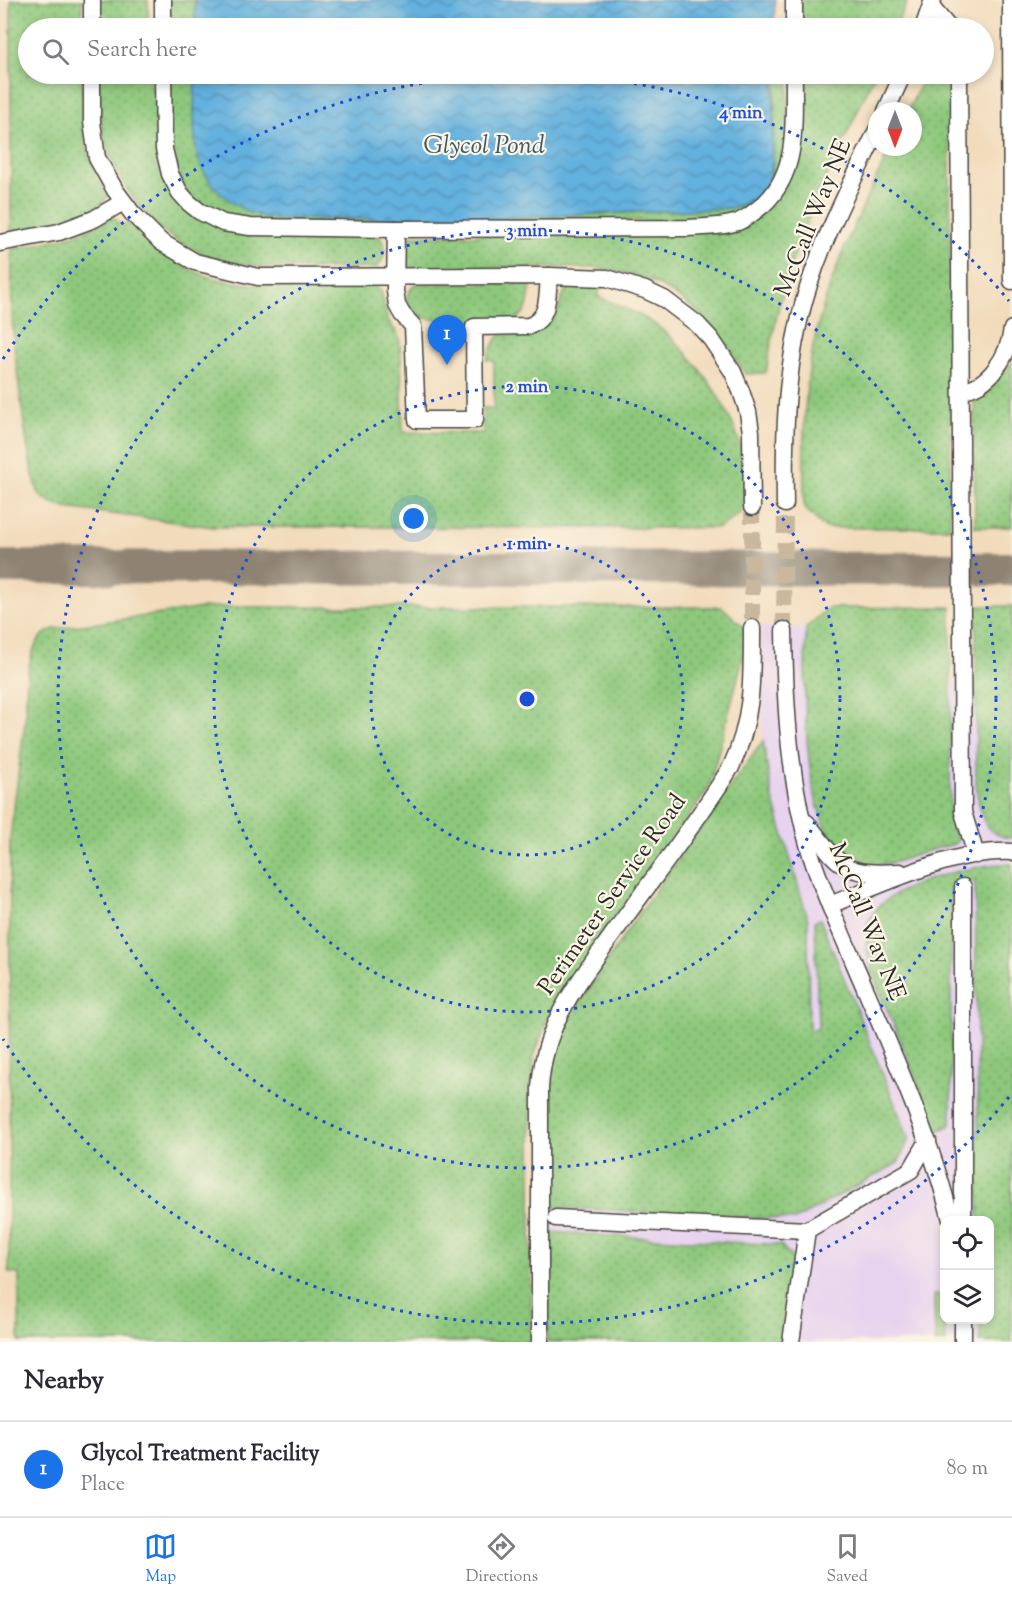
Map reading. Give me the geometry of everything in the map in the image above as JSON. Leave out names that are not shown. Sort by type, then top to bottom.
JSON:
[{"type":"street","points":[[92,0],[92,18]]},
{"type":"street","points":[[163,0],[163,18]]},
{"type":"street","points":[[794,0],[794,18]]},
{"type":"street","points":[[1011,0],[1012,281]]},
{"type":"street","points":[[927,18],[932,3]]},
{"type":"street","points":[[932,3],[942,18]]},
{"type":"street","points":[[92,84],[92,122],[97,158],[114,190],[132,213],[161,242],[195,262],[258,277],[549,276],[607,279],[645,290],[681,311],[711,339],[733,372],[748,412],[751,432],[752,507]]},
{"type":"street","points":[[163,84],[166,163],[180,193],[199,211],[223,223],[243,227],[396,229],[715,227],[740,222],[776,192],[786,172],[792,149],[794,84]]},
{"type":"street","points":[[890,102],[898,84]]},
{"type":"street","points":[[959,84],[963,812],[975,855]]},
{"type":"street","name":"McCall Way NE","points":[[785,504],[786,404],[791,357],[799,319],[828,237],[868,150]]},
{"type":"street","points":[[0,243],[59,232],[94,219],[123,202]]},
{"type":"street","points":[[396,229],[397,305],[413,326],[417,420],[475,420],[474,327],[529,326],[536,323],[542,318],[544,311],[549,276]]},
{"type":"street","points":[[961,390],[978,387],[985,380],[1005,356],[1012,329]]},
{"type":"street","name":"Perimeter Service Road","points":[[540,1342],[540,1089],[548,1040],[569,997],[731,767],[740,749],[749,717],[752,682],[752,628]]},
{"type":"street","name":"McCall Way NE","points":[[784,630],[787,727],[792,768],[811,854],[830,905],[898,1065],[927,1141],[950,1216]]},
{"type":"street","points":[[803,817],[828,850],[849,869],[876,874],[919,871]]},
{"type":"street","points":[[830,905],[919,871],[975,855],[1012,852]]},
{"type":"street","points":[[963,887],[963,1216]]},
{"type":"street","points":[[556,1218],[807,1230],[911,1170],[927,1141]]},
{"type":"street","points":[[791,1342],[807,1230]]},
{"type":"street","points":[[963,1324],[963,1342]]},
{"type":"shaded area","points":[[761,627],[806,628],[805,671],[820,682],[1012,681],[1012,1342],[547,1342],[549,1095],[553,1060],[566,1023],[633,922],[763,741]]},
{"type":"green space","points":[[11,0],[82,0],[82,18],[18,18],[18,84],[82,84],[83,128],[89,156],[109,193],[103,203],[80,216],[51,225],[11,231]]},
{"type":"green space","points":[[99,0],[148,0],[148,18],[99,18]]},
{"type":"green space","points":[[168,0],[195,0],[195,18],[168,18]]},
{"type":"green space","points":[[798,0],[908,0],[900,18],[798,18]]},
{"type":"green space","points":[[99,84],[151,84],[157,103],[160,149],[204,220],[380,237],[384,246],[382,261],[376,268],[275,268],[211,257],[182,244],[156,225],[133,198],[123,182],[104,139]]},
{"type":"green space","points":[[169,84],[195,84],[195,126],[273,219],[478,219],[732,208],[746,205],[758,197],[772,175],[776,84],[789,84],[785,167],[761,202],[726,220],[269,224],[207,211],[186,192],[169,148]]},
{"type":"green space","points":[[797,84],[870,84],[821,191],[792,262],[777,317],[766,373],[745,374],[721,337],[690,306],[652,282],[631,275],[590,268],[409,267],[404,255],[408,236],[707,232],[785,187]]},
{"type":"green space","points":[[920,84],[950,84],[950,528],[825,528],[804,508],[806,393],[813,348],[832,279],[887,156],[922,156],[922,102],[912,102]]},
{"type":"green space","points":[[113,217],[123,226],[129,222],[178,263],[213,278],[272,286],[373,284],[381,291],[388,320],[399,337],[403,432],[483,433],[483,408],[494,408],[494,361],[487,360],[491,348],[500,335],[532,332],[546,326],[556,314],[570,284],[602,286],[597,296],[638,314],[658,327],[688,355],[714,390],[734,427],[740,444],[745,467],[747,508],[720,528],[213,527],[66,508],[49,502],[41,496],[36,485],[26,439],[12,314],[12,249],[76,234]]},
{"type":"green space","points":[[415,284],[531,284],[527,306],[519,318],[513,321],[462,322],[422,317],[409,310],[406,299]]},
{"type":"green space","points":[[1012,362],[1012,527],[975,527],[974,403],[986,395]]},
{"type":"green space","points":[[976,606],[1012,606],[1012,838],[1002,836],[988,827],[981,812],[976,784]]},
{"type":"green space","points":[[210,607],[722,607],[745,628],[746,647],[709,788],[565,990],[547,1020],[534,1056],[531,1094],[531,1342],[19,1342],[19,1274],[9,1273],[10,838],[30,662],[37,643],[43,635],[54,629]]},
{"type":"green space","points":[[951,607],[950,803],[951,821],[958,841],[955,844],[893,863],[879,865],[871,865],[846,856],[829,834],[817,802],[810,765],[806,725],[806,628],[828,608]]},
{"type":"green space","points":[[763,741],[772,795],[808,920],[809,1030],[818,1029],[815,921],[820,919],[909,1139],[898,1163],[795,1220],[548,1207],[549,1095],[553,1060],[566,1023],[633,922]]},
{"type":"green space","points":[[1012,864],[1012,1342],[980,1342],[980,1324],[994,1324],[994,1216],[979,1216],[975,881],[951,886],[951,1125],[937,1131],[876,982],[867,952],[866,937],[868,924],[875,911],[888,899],[925,881],[985,866]]},
{"type":"green space","points":[[548,1232],[781,1245],[794,1260],[781,1342],[547,1342]]},
{"type":"green space","points":[[940,1294],[940,1324],[945,1324],[946,1342],[935,1342],[934,1295]]},
{"type":"water","points":[[195,0],[775,0],[774,18],[195,18]]},
{"type":"water","name":"Glycol Pond","points":[[195,84],[774,84],[773,157],[769,179],[757,197],[732,208],[478,219],[273,219],[247,211],[234,204],[214,186],[200,162],[196,148]]},
{"type":"taxiway","points":[[0,567],[1012,569]]},
{"type":"tunnel","points":[[784,630],[785,504]]},
{"type":"tunnel","points":[[752,507],[752,628]]},
{"type":"place","name":"Glycol Treatment Facility","points":[[447,365]]}]
